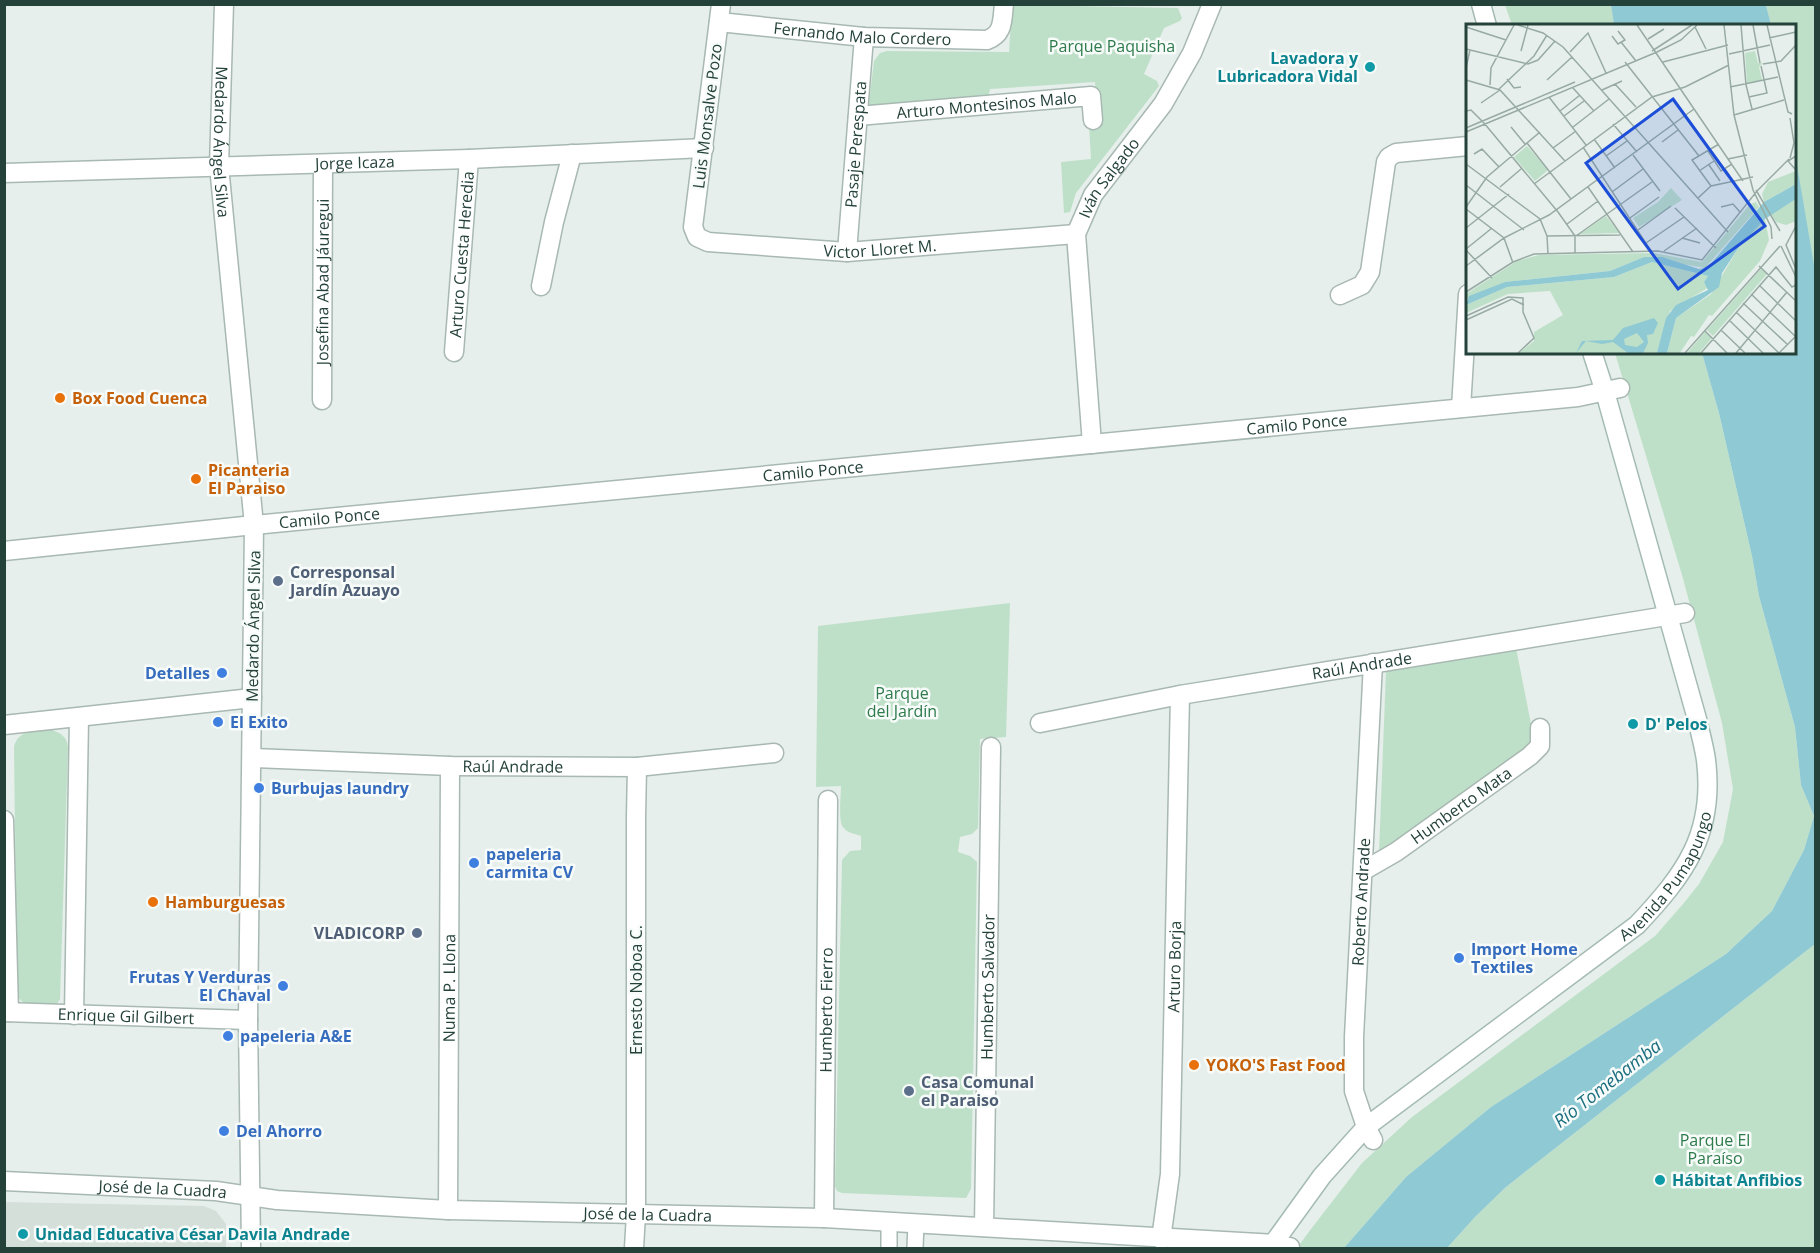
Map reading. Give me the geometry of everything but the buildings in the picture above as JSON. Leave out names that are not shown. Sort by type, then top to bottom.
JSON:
[{"type":"street","name":"Medardo Ángel Silva","points":[[224,4],[219,166],[254,525],[248,1020],[251,1248]]},
{"type":"street","name":"Fernando Malo Cordero","points":[[720,14],[864,37],[987,40],[996,37],[1000,30],[1004,4]]},
{"type":"street","name":"Iván Salgado","points":[[1092,444],[1076,234],[1093,195],[1163,104],[1192,53],[1212,4]]},
{"type":"street","points":[[1481,4],[1486,24]]},
{"type":"street","name":"Luis Monsalve Pozo","points":[[693,226],[720,14]]},
{"type":"street","name":"Pasaje Perespata","points":[[847,252],[864,37]]},
{"type":"street","name":"Arturo Montesinos Malo","points":[[858,116],[1091,96],[1093,120]]},
{"type":"street","points":[[1340,295],[1362,285],[1370,272],[1386,162],[1389,157],[1396,153],[1466,146]]},
{"type":"street","name":"Jorge Icaza","points":[[4,173],[469,159],[704,148]]},
{"type":"street","points":[[541,286],[554,222],[572,154]]},
{"type":"street","name":"Arturo Cuesta Heredia","points":[[454,352],[469,159]]},
{"type":"street","name":"Josefina Abad Jáuregui","points":[[322,164],[322,400]]},
{"type":"street","name":"Victor Lloret M.","points":[[693,226],[697,237],[708,242],[847,252],[1076,234]]},
{"type":"street","points":[[1461,408],[1466,313]]},
{"type":"street","name":"Avenida Pumapungo","points":[[1278,1246],[1322,1176],[1369,1133],[1637,925],[1666,894],[1689,862],[1698,837],[1707,801],[1706,760],[1677,614],[1613,390],[1593,354]]},
{"type":"street","name":"Camilo Ponce","points":[[4,551],[1578,397],[1613,390]]},
{"type":"street","name":"Raúl Andrade","points":[[1040,723],[1180,695],[1677,614]]},
{"type":"street","name":"Roberto Andrade","points":[[1369,1133],[1354,1091],[1354,1037],[1373,663]]},
{"type":"street","name":"Arturo Borja","points":[[1161,1239],[1170,1174],[1180,695]]},
{"type":"street","points":[[4,725],[252,698]]},
{"type":"street","points":[[74,1015],[79,718]]},
{"type":"street","name":"Humberto Mata","points":[[1363,871],[1396,852],[1530,756],[1540,746],[1540,728]]},
{"type":"street","name":"Humberto Salvador","points":[[984,1227],[991,747]]},
{"type":"street","name":"Raúl Andrade","points":[[252,759],[450,766],[637,767],[774,753]]},
{"type":"street","name":"Numa P. Llona","points":[[448,1210],[450,766]]},
{"type":"street","name":"Ernesto Noboa C.","points":[[634,1248],[637,767]]},
{"type":"street","name":"Humberto Fierro","points":[[824,1218],[828,800]]},
{"type":"street","points":[[4,820],[7,1012]]},
{"type":"street","name":"Enrique Gil Gilbert","points":[[7,1012],[248,1020]]},
{"type":"street","name":"José de la Cuadra","points":[[4,1181],[216,1191],[278,1200],[448,1210],[824,1218],[1278,1246]]},
{"type":"street","points":[[889,1222],[889,1248]]},
{"type":"street","points":[[915,1248],[916,1223]]},
{"type":"shaded area","points":[[5,1202],[204,1206],[216,1211],[226,1224],[226,1248],[5,1248]]},
{"type":"green space","name":"Parque Paquisha","points":[[1012,5],[1178,8],[1182,18],[1164,28],[1144,74],[1157,81],[1159,86],[1076,193],[1070,212],[1064,213],[1061,162],[1091,159],[1089,125],[1098,123],[1095,82],[990,89],[987,104],[868,111],[874,61],[880,53],[887,51],[1009,52]]},
{"type":"green space","points":[[1505,5],[1611,5],[1614,24],[1512,24]]},
{"type":"green space","points":[[1766,5],[1815,5],[1815,277],[1796,159],[1796,24],[1771,24]]},
{"type":"green space","points":[[1615,354],[1702,354],[1719,413],[1759,596],[1795,727],[1801,785],[1814,816],[1804,850],[1772,911],[1726,954],[1491,1107],[1406,1177],[1344,1248],[1297,1248],[1362,1163],[1412,1117],[1655,936],[1699,884],[1723,842],[1733,789],[1722,723],[1682,575]]},
{"type":"green space","name":"Parque del Jardín","points":[[1010,603],[1006,737],[980,739],[978,828],[972,834],[960,837],[958,852],[970,856],[977,862],[971,1189],[966,1198],[842,1193],[837,1191],[835,1186],[842,860],[850,851],[861,850],[861,836],[847,831],[841,824],[841,786],[816,787],[818,626]]},
{"type":"green space","points":[[1516,648],[1535,744],[1379,852],[1386,671]]},
{"type":"green space","points":[[52,730],[63,736],[68,747],[60,999],[56,1005],[34,1006],[24,1003],[17,995],[14,747],[19,737],[28,732]]},
{"type":"green space","name":"Parque El Paraíso","points":[[1815,944],[1815,1248],[1447,1248],[1506,1187]]},
{"type":"water","points":[[1611,5],[1766,5],[1771,24],[1614,24]]},
{"type":"water","name":"Río Tomebamba","points":[[1796,159],[1816,277],[1815,944],[1506,1187],[1447,1248],[1344,1248],[1406,1177],[1491,1107],[1726,954],[1772,911],[1804,850],[1814,816],[1801,785],[1795,727],[1759,596],[1719,413],[1702,354],[1796,354]]},
{"type":"place","name":"Lavadora y Lubricadora Vidal","points":[[1370,67]]},
{"type":"place","name":"Box Food Cuenca","points":[[60,398]]},
{"type":"place","name":"Picanteria El Paraiso","points":[[196,479]]},
{"type":"place","name":"Corresponsal Jardín Azuayo","points":[[278,581]]},
{"type":"place","name":"Detalles","points":[[222,673]]},
{"type":"place","name":"El Exito","points":[[218,722]]},
{"type":"place","name":"D' Pelos","points":[[1633,724]]},
{"type":"place","name":"Burbujas laundry","points":[[259,788]]},
{"type":"place","name":"papeleria carmita CV","points":[[474,863]]},
{"type":"place","name":"Hamburguesas","points":[[153,902]]},
{"type":"place","name":"VLADICORP","points":[[417,933]]},
{"type":"place","name":"Import Home Textiles","points":[[1459,958]]},
{"type":"place","name":"Frutas Y Verduras El Chaval","points":[[283,986]]},
{"type":"place","name":"papeleria A&E","points":[[228,1036]]},
{"type":"place","name":"YOKO'S Fast Food","points":[[1194,1065]]},
{"type":"place","name":"Casa Comunal el Paraiso","points":[[909,1091]]},
{"type":"place","name":"Del Ahorro","points":[[224,1131]]},
{"type":"place","name":"Hábitat Anfibios","points":[[1660,1180]]},
{"type":"place","name":"Unidad Educativa César Davila Andrade","points":[[23,1234]]}]
